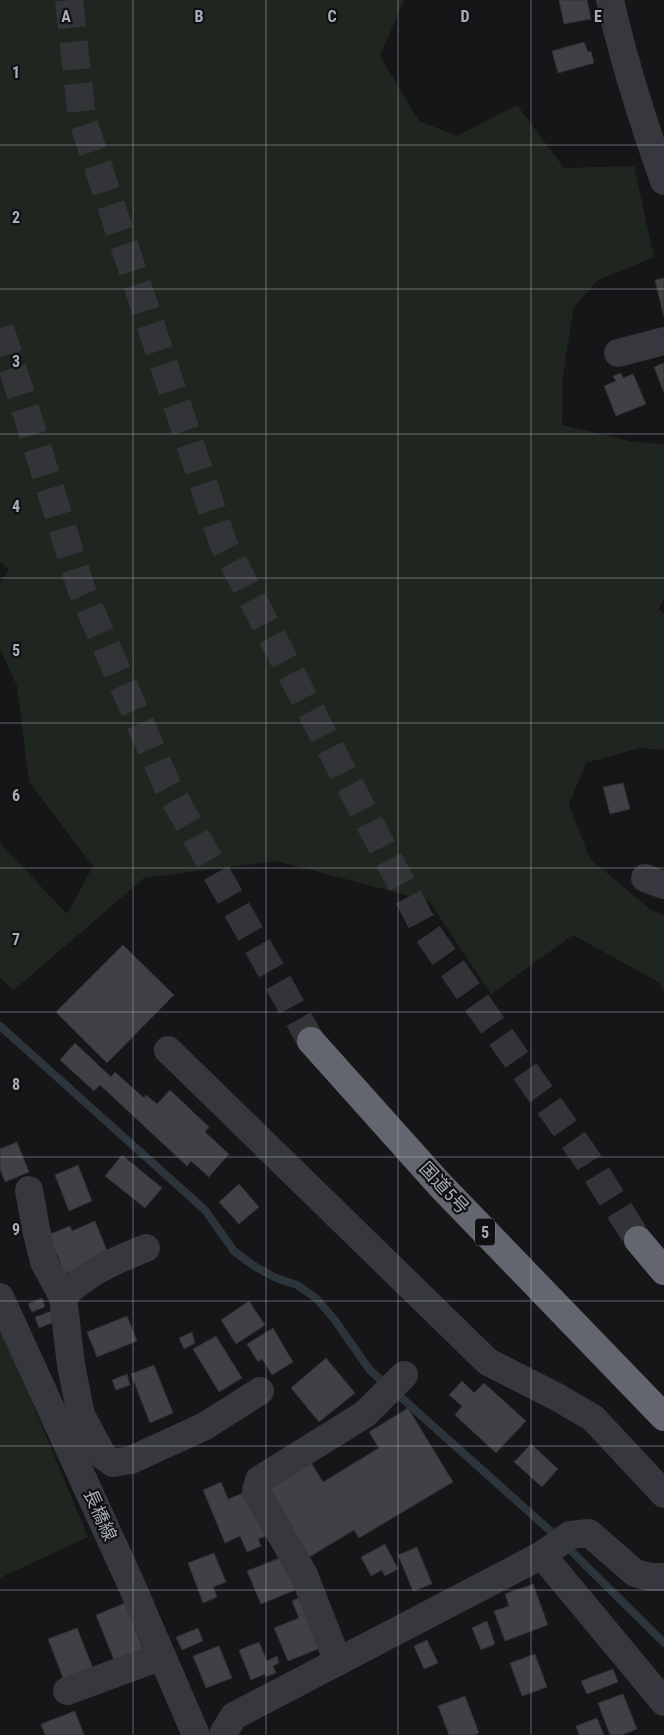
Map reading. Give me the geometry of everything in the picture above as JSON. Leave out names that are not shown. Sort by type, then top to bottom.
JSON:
[{"type":"highway","name":"国道5号","points":[[311,1042],[440,1185],[664,1417]]},
{"type":"highway","points":[[638,1240],[664,1271]]},
{"type":"street","points":[[610,0],[642,121],[664,181]]},
{"type":"street","points":[[618,353],[664,341]]},
{"type":"street","points":[[168,1050],[488,1362],[557,1397],[593,1418],[664,1494]]},
{"type":"street","points":[[29,1190],[44,1262],[63,1298],[71,1365],[72,1423],[103,1456],[113,1463],[130,1460],[205,1426],[260,1391]]},
{"type":"street","points":[[63,1298],[73,1286],[111,1262],[146,1248]]},
{"type":"street","name":"長橋線","points":[[0,1297],[72,1423],[162,1656],[196,1735]]},
{"type":"street","points":[[338,1662],[304,1575],[256,1491],[259,1480],[365,1414],[404,1375]]},
{"type":"street","points":[[224,1735],[234,1716],[556,1545],[589,1533],[635,1573],[650,1577],[664,1577]]},
{"type":"street","points":[[556,1545],[664,1702]]},
{"type":"street","points":[[67,1691],[162,1656]]},
{"type":"shaded area","points":[[0,0],[404,0],[380,56],[419,121],[457,136],[517,105],[564,168],[634,166],[654,257],[598,280],[574,307],[563,375],[562,425],[634,442],[664,444],[664,598],[659,609],[664,615],[664,750],[639,748],[586,763],[569,805],[590,859],[651,910],[664,915],[664,993],[660,983],[573,935],[491,994],[429,901],[276,861],[144,878],[14,990],[0,978],[0,843],[67,914],[93,866],[29,782],[17,686],[0,649],[0,584],[9,569],[0,562]]},
{"type":"shaded area","points":[[0,1325],[88,1537],[0,1578]]},
{"type":"building","points":[[559,0],[587,0],[591,19],[564,24]]},
{"type":"building","points":[[584,42],[588,52],[591,51],[594,63],[558,73],[552,51]]},
{"type":"building","points":[[664,278],[664,317],[655,280]]},
{"type":"building","points":[[664,363],[664,393],[654,367]]},
{"type":"building","points":[[621,373],[623,378],[633,374],[646,404],[616,416],[604,386],[616,381],[613,376]]},
{"type":"building","points":[[623,783],[630,809],[610,814],[603,787]]},
{"type":"building","points":[[123,945],[174,995],[107,1063],[56,1012]]},
{"type":"building","points":[[75,1043],[111,1077],[115,1072],[144,1098],[146,1095],[157,1104],[170,1090],[209,1127],[205,1132],[229,1154],[209,1177],[191,1161],[187,1166],[100,1085],[94,1091],[60,1060]]},
{"type":"building","points":[[17,1142],[29,1172],[5,1182],[0,1169],[0,1149]]},
{"type":"building","points":[[122,1155],[162,1188],[145,1208],[105,1176]]},
{"type":"building","points":[[78,1165],[92,1201],[69,1211],[55,1175]]},
{"type":"building","points":[[239,1184],[259,1207],[239,1224],[219,1202]]},
{"type":"building","points":[[95,1221],[109,1256],[65,1274],[57,1254],[51,1256],[43,1237],[70,1226],[72,1231]]},
{"type":"building","points":[[42,1298],[45,1307],[32,1312],[28,1304]]},
{"type":"building","points":[[249,1301],[265,1325],[236,1344],[221,1320]]},
{"type":"building","points":[[52,1311],[57,1321],[39,1328],[35,1317]]},
{"type":"building","points":[[127,1316],[137,1341],[97,1357],[87,1332]]},
{"type":"building","points":[[273,1328],[293,1362],[272,1375],[262,1359],[258,1362],[247,1344]]},
{"type":"building","points":[[192,1332],[195,1343],[184,1349],[179,1338]]},
{"type":"building","points":[[216,1336],[242,1378],[219,1392],[193,1349]]},
{"type":"building","points":[[326,1358],[355,1393],[319,1422],[291,1388]]},
{"type":"building","points":[[154,1365],[173,1413],[150,1423],[131,1374]]},
{"type":"building","points":[[127,1374],[130,1385],[116,1390],[112,1380]]},
{"type":"building","points":[[462,1381],[474,1393],[484,1383],[526,1421],[496,1453],[455,1415],[462,1406],[449,1395]]},
{"type":"building","points":[[408,1408],[453,1482],[359,1538],[354,1530],[306,1559],[264,1489],[310,1461],[323,1482],[379,1448],[369,1432]]},
{"type":"building","points":[[531,1444],[558,1469],[542,1487],[514,1462]]},
{"type":"building","points":[[221,1482],[228,1499],[246,1492],[272,1534],[258,1539],[261,1546],[247,1552],[240,1536],[225,1543],[203,1490]]},
{"type":"building","points":[[385,1544],[398,1569],[385,1576],[382,1570],[371,1576],[361,1557]]},
{"type":"building","points":[[417,1547],[432,1584],[413,1591],[398,1555]]},
{"type":"building","points":[[214,1553],[226,1582],[213,1587],[217,1597],[203,1603],[188,1563]]},
{"type":"building","points":[[287,1555],[300,1588],[261,1604],[247,1571]]},
{"type":"building","points":[[533,1584],[548,1625],[505,1641],[494,1611],[509,1606],[505,1594]]},
{"type":"building","points":[[310,1593],[323,1647],[288,1661],[274,1628],[299,1618],[292,1601]]},
{"type":"building","points":[[125,1603],[143,1649],[114,1660],[96,1615]]},
{"type":"building","points":[[487,1621],[495,1644],[481,1650],[472,1628]]},
{"type":"building","points":[[77,1628],[94,1671],[65,1683],[48,1639]]},
{"type":"building","points":[[198,1628],[203,1641],[182,1650],[176,1637]]},
{"type":"building","points":[[427,1640],[438,1663],[424,1669],[414,1646]]},
{"type":"building","points":[[259,1642],[267,1661],[277,1656],[279,1663],[273,1666],[276,1673],[266,1677],[265,1674],[251,1680],[239,1650]]},
{"type":"building","points":[[219,1646],[232,1678],[206,1688],[193,1656]]},
{"type":"building","points":[[535,1654],[547,1687],[522,1696],[510,1663]]},
{"type":"building","points":[[613,1669],[618,1682],[587,1694],[581,1681]]},
{"type":"building","points":[[623,1694],[637,1729],[622,1735],[610,1735],[598,1703]]},
{"type":"building","points":[[465,1696],[479,1733],[474,1735],[449,1735],[438,1706]]},
{"type":"building","points":[[75,1711],[84,1735],[45,1735],[41,1724]]},
{"type":"building","points":[[597,1718],[604,1735],[579,1735],[576,1726]]},
{"type":"waterway","points":[[0,1026],[205,1210],[234,1251],[254,1266],[276,1278],[297,1285],[316,1298],[334,1319],[369,1369],[386,1385]]},
{"type":"waterway","points":[[395,1392],[556,1536],[664,1643]]},
{"type":"tunnel","points":[[69,0],[82,118],[223,543],[426,931],[589,1162],[638,1240]]},
{"type":"tunnel","points":[[0,328],[82,591],[168,787],[311,1041]]}]
